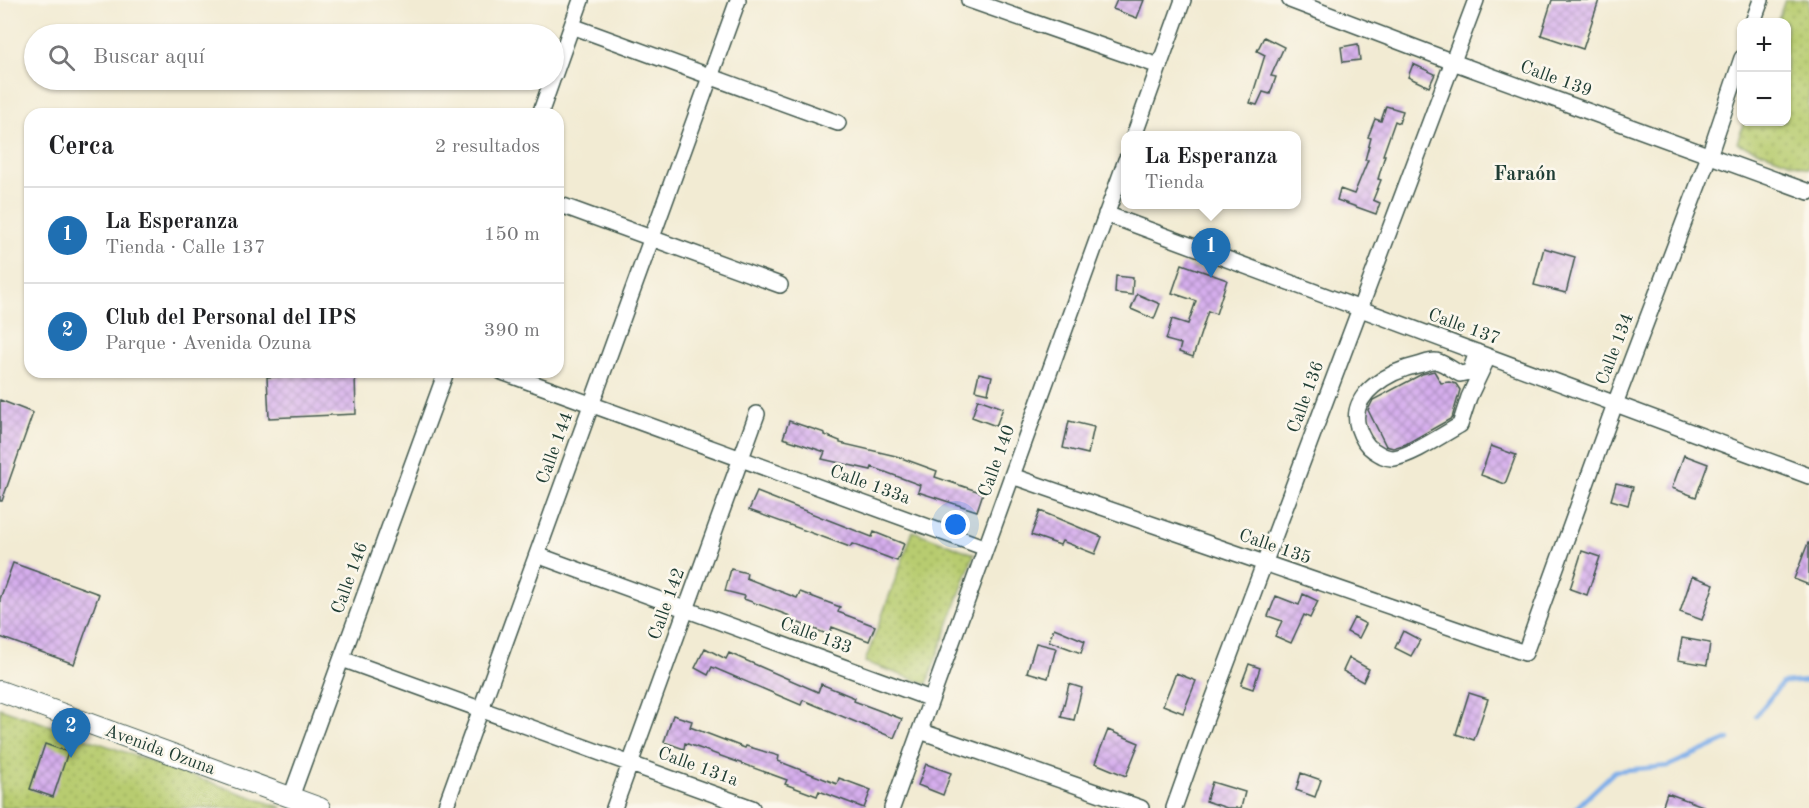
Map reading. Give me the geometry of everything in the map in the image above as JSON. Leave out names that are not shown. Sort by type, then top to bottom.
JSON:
[{"type":"main road","name":"Avenida Ozuna","points":[[0,691],[320,808]]},
{"type":"street","points":[[564,48],[581,0]]},
{"type":"street","name":"Calle 144","points":[[445,808],[738,0]]},
{"type":"street","points":[[969,0],[1159,66]]},
{"type":"street","points":[[1135,131],[1183,0]]},
{"type":"street","name":"Calle 139","points":[[1290,0],[1809,192]]},
{"type":"street","name":"Calle 136","points":[[1174,808],[1476,0]]},
{"type":"street","points":[[1754,18],[1761,0]]},
{"type":"street","points":[[572,26],[838,123]]},
{"type":"street","name":"Calle 134","points":[[1525,653],[1615,404],[1709,156],[1737,72]]},
{"type":"street","points":[[542,108],[549,90]]},
{"type":"street","name":"Calle 140","points":[[892,808],[1121,171]]},
{"type":"street","points":[[564,206],[780,285]]},
{"type":"street","name":"Calle 137","points":[[1106,214],[1809,476]]},
{"type":"street","points":[[1482,354],[1460,425],[1394,458],[1381,455],[1369,448],[1360,436],[1356,423],[1363,396],[1384,378],[1409,367],[1435,361],[1460,374],[1470,372],[1482,354]]},
{"type":"street","name":"Calle 146","points":[[291,797],[444,378]]},
{"type":"street","name":"Calle 133a","points":[[518,378],[986,549]]},
{"type":"street","name":"Calle 142","points":[[614,808],[757,414]]},
{"type":"street","name":"Calle 135","points":[[1012,476],[1525,653]]},
{"type":"street","name":"Calle 133","points":[[537,555],[931,699]]},
{"type":"street","name":"Calle 131a","points":[[342,659],[752,808]]},
{"type":"street","points":[[920,731],[1141,808]]},
{"type":"green space","points":[[1785,0],[1809,0],[1809,169],[1737,143],[1743,126],[1791,126],[1791,18],[1778,18]]},
{"type":"green space","points":[[913,531],[974,554],[927,684],[865,662]]},
{"type":"green space","points":[[0,708],[283,808],[0,808]]},
{"type":"building","points":[[1117,0],[1144,0],[1137,18],[1113,9]]},
{"type":"building","points":[[1552,0],[1599,0],[1583,49],[1541,35]]},
{"type":"building","points":[[1264,37],[1284,47],[1271,76],[1276,77],[1270,94],[1263,92],[1257,105],[1250,103],[1265,55],[1257,51]]},
{"type":"building","points":[[1358,44],[1360,60],[1343,62],[1341,47]]},
{"type":"building","points":[[1413,64],[1435,74],[1429,87],[1408,77]]},
{"type":"building","points":[[1386,106],[1403,111],[1399,123],[1395,121],[1383,155],[1385,155],[1378,179],[1381,180],[1373,200],[1380,203],[1376,214],[1337,200],[1340,189],[1354,194],[1368,160],[1365,160],[1371,138],[1368,137],[1375,119],[1381,121]]},
{"type":"building","points":[[1544,248],[1575,257],[1566,293],[1534,285]]},
{"type":"building","points":[[1182,264],[1227,280],[1216,314],[1208,311],[1193,357],[1179,352],[1181,344],[1166,340],[1172,319],[1188,324],[1196,301],[1172,293]]},
{"type":"building","points":[[1116,276],[1133,278],[1132,295],[1115,293]]},
{"type":"building","points":[[1137,294],[1160,304],[1154,319],[1131,309]]},
{"type":"building","points":[[1434,371],[1441,383],[1456,384],[1460,390],[1452,418],[1406,444],[1393,448],[1386,446],[1368,410],[1373,400],[1422,374]]},
{"type":"building","points":[[979,373],[992,376],[988,393],[975,390]]},
{"type":"building","points":[[267,378],[355,378],[356,414],[269,418]]},
{"type":"building","points":[[978,399],[1003,408],[996,426],[972,417]]},
{"type":"building","points":[[0,400],[33,413],[2,501],[0,501]]},
{"type":"building","points":[[789,421],[825,433],[840,443],[896,456],[937,471],[935,477],[983,493],[977,511],[918,492],[920,485],[872,467],[871,470],[822,459],[825,452],[783,438]]},
{"type":"building","points":[[1069,421],[1094,427],[1088,454],[1063,448]]},
{"type":"building","points":[[1491,446],[1516,455],[1505,484],[1481,475]]},
{"type":"building","points":[[1684,455],[1708,464],[1696,497],[1672,488]]},
{"type":"building","points":[[1616,483],[1633,487],[1628,505],[1611,500]]},
{"type":"building","points":[[757,492],[872,537],[874,532],[904,544],[897,561],[852,544],[850,547],[749,510]]},
{"type":"building","points":[[1040,511],[1102,537],[1095,554],[1062,541],[1060,545],[1031,535]]},
{"type":"building","points":[[1809,543],[1809,585],[1794,579]]},
{"type":"building","points":[[1582,551],[1600,557],[1587,595],[1570,589]]},
{"type":"building","points":[[13,563],[99,594],[74,664],[0,637],[0,599]]},
{"type":"building","points":[[731,569],[747,573],[746,578],[797,598],[800,592],[840,607],[838,612],[875,626],[869,641],[832,627],[829,635],[789,619],[790,616],[744,599],[745,596],[725,591]]},
{"type":"building","points":[[1692,576],[1714,584],[1702,620],[1680,612]]},
{"type":"building","points":[[1303,594],[1318,601],[1310,618],[1304,615],[1291,643],[1275,636],[1282,621],[1268,616],[1276,596],[1299,605]]},
{"type":"building","points":[[1354,618],[1366,624],[1359,638],[1347,632]]},
{"type":"building","points":[[1054,628],[1085,641],[1081,653],[1049,641]]},
{"type":"building","points":[[1403,631],[1420,640],[1411,656],[1395,648]]},
{"type":"building","points":[[1682,638],[1710,643],[1707,665],[1678,660]]},
{"type":"building","points":[[1036,643],[1056,648],[1048,678],[1027,672]]},
{"type":"building","points":[[705,648],[726,659],[729,653],[818,692],[821,684],[855,698],[854,701],[902,719],[894,738],[803,700],[801,705],[712,667],[708,675],[695,668]]},
{"type":"building","points":[[1349,658],[1369,669],[1363,682],[1343,671]]},
{"type":"building","points":[[1249,664],[1260,668],[1253,689],[1241,685]]},
{"type":"building","points":[[1176,673],[1196,681],[1183,713],[1163,705]]},
{"type":"building","points":[[1069,684],[1082,688],[1074,720],[1061,717]]},
{"type":"building","points":[[1469,693],[1488,699],[1474,740],[1456,734]]},
{"type":"building","points":[[673,715],[692,721],[690,727],[745,748],[746,746],[779,756],[778,761],[837,784],[839,778],[871,790],[864,808],[819,791],[817,796],[785,784],[787,780],[685,743],[684,749],[664,742]]},
{"type":"building","points":[[1108,730],[1139,743],[1126,776],[1095,763]]},
{"type":"building","points":[[45,744],[68,752],[53,797],[30,789]]},
{"type":"building","points":[[926,764],[951,773],[943,795],[918,785]]},
{"type":"building","points":[[1301,773],[1321,780],[1315,797],[1296,790]]},
{"type":"building","points":[[1212,782],[1245,792],[1241,808],[1227,808],[1206,801]]},
{"type":"building","points":[[1667,793],[1703,806],[1703,808],[1662,808]]},
{"type":"waterway","points":[[1756,716],[1782,683],[1809,681]]},
{"type":"waterway","points":[[1576,808],[1615,771],[1668,766],[1729,739]]},
{"type":"place","name":"La Esperanza","points":[[1211,278]]},
{"type":"place","name":"Club del Personal del IPS","points":[[71,758]]},
{"type":"district","name":"Faraón","points":[[1525,175]]}]
